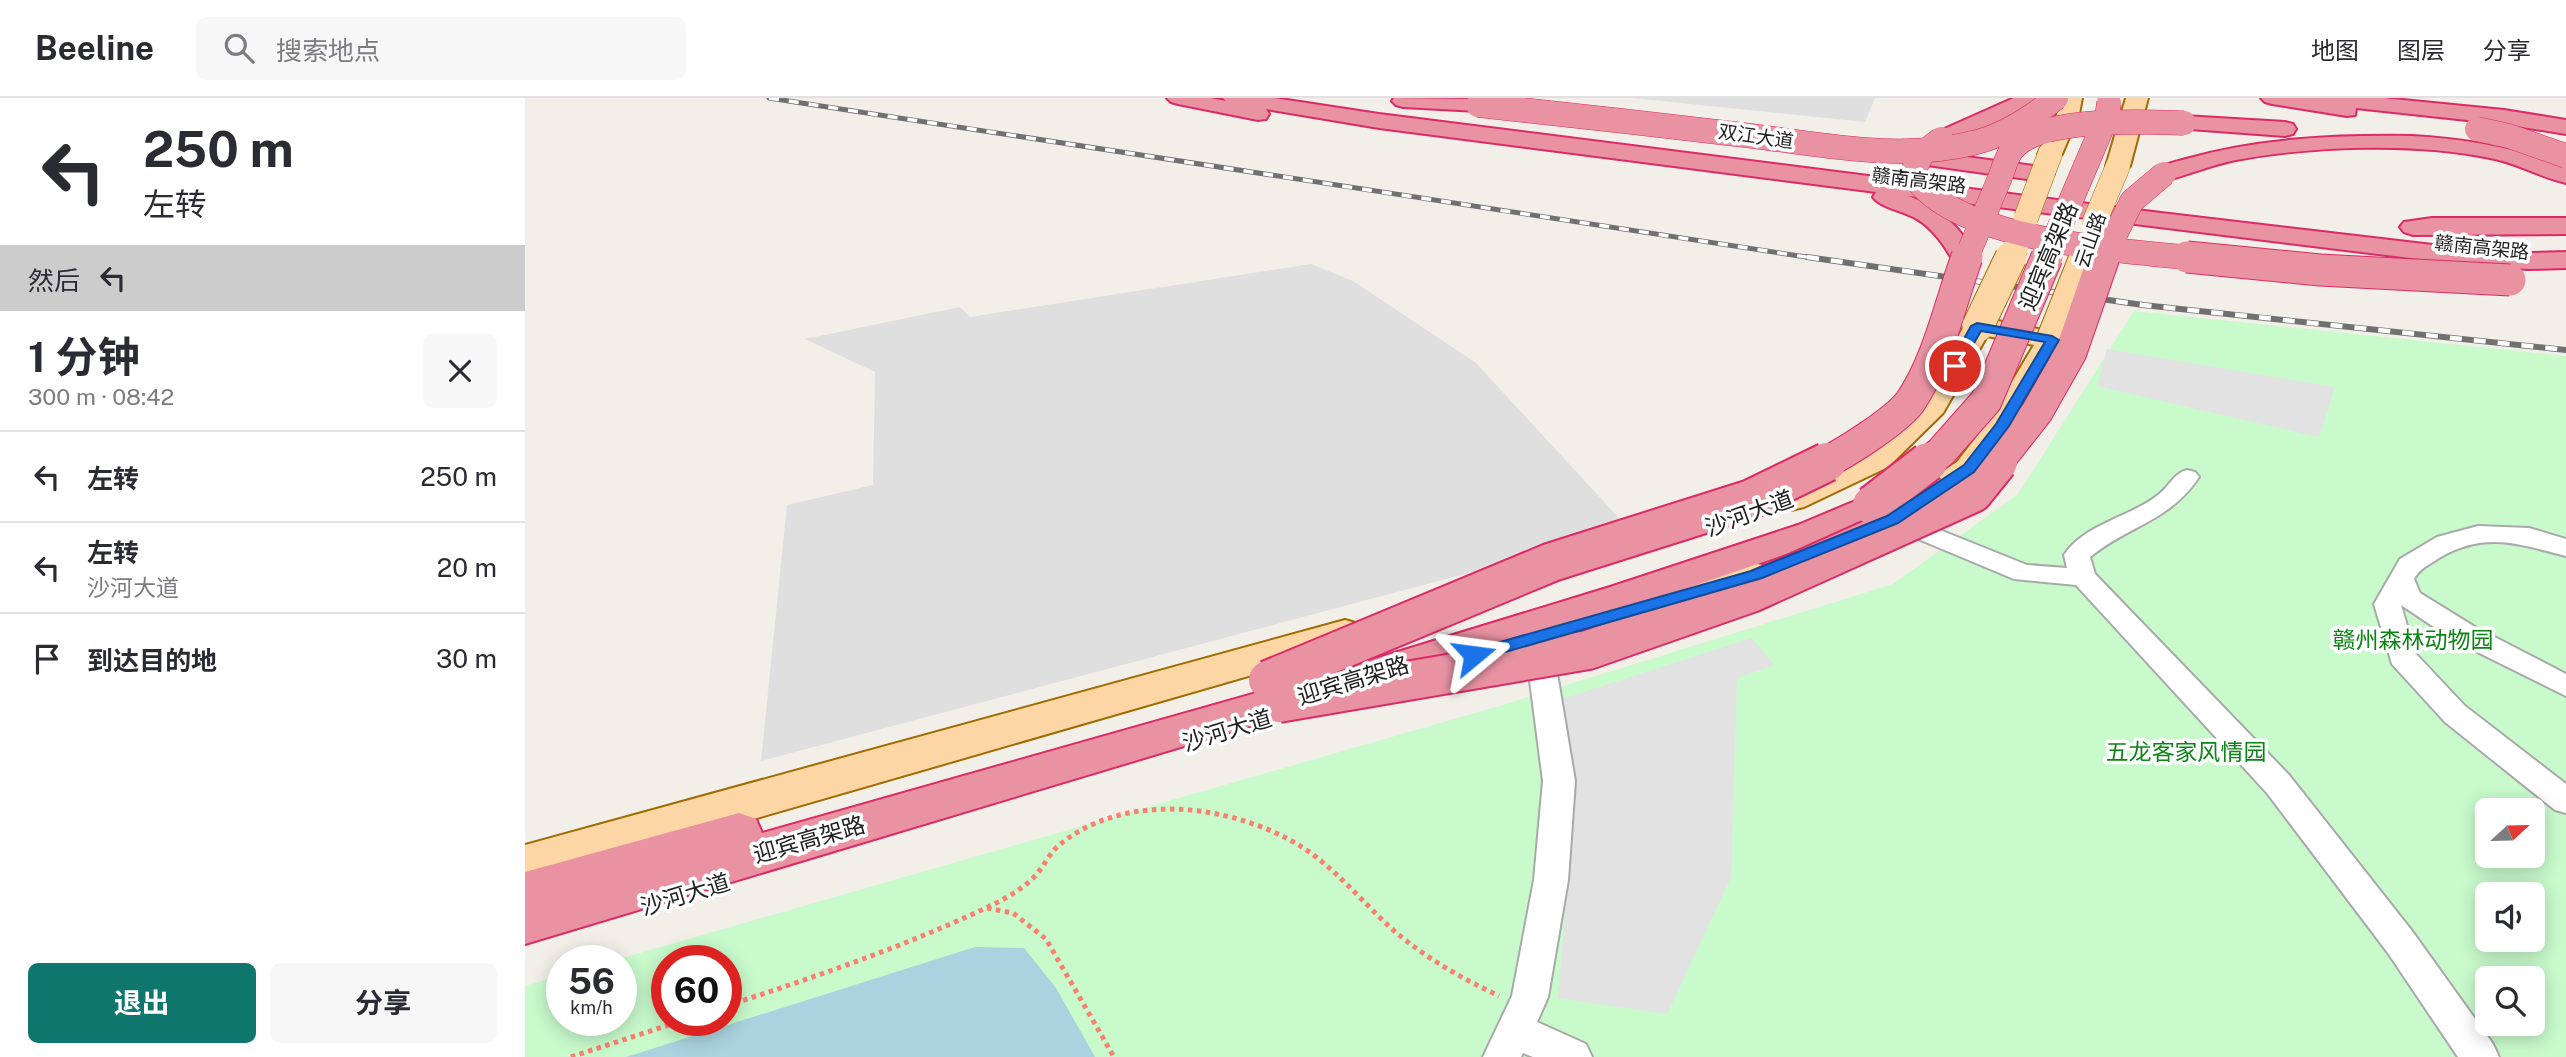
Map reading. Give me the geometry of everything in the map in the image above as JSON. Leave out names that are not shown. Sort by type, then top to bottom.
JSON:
[{"type":"highway","points":[[1178,98],[1257,114],[1340,125],[1387,107],[1474,101],[1834,146],[1902,151],[1942,148],[1994,137],[2017,127],[2056,98]]},
{"type":"highway","points":[[1234,98],[1387,107],[2175,223],[2467,257],[2528,261],[2566,258]]},
{"type":"highway","name":"赣南高架路","points":[[1273,98],[2229,220],[2566,258]]},
{"type":"highway","points":[[2032,98],[1928,147],[1917,160],[1912,173],[1918,185],[1930,197],[1968,218],[2000,228],[2068,242],[2261,266],[2566,283]]},
{"type":"highway","name":"迎宾高架路","points":[[525,922],[1273,691],[1709,549],[1790,519],[1854,489],[1922,444],[1959,396],[2003,321],[2091,114],[2094,98]]},
{"type":"highway","name":"迎宾高架路","points":[[525,893],[1624,596],[1811,533],[1873,505],[1941,452],[1986,401],[2108,116],[2110,98]]},
{"type":"highway","points":[[2272,98],[2467,127],[2509,136],[2566,156]]},
{"type":"highway","points":[[2321,98],[2493,116],[2566,127]]},
{"type":"highway","name":"双江大道","points":[[1474,101],[2046,164]]},
{"type":"highway","points":[[1387,107],[1448,138],[1870,193],[1917,208],[1932,217],[1950,231],[1966,259]]},
{"type":"highway","name":"赣南高架路","points":[[1387,107],[2359,221]]},
{"type":"highway","points":[[1273,691],[1552,562],[1751,499],[1851,450],[1909,403],[1932,358],[1966,259],[2012,149],[2029,138],[2049,130],[2113,122],[2479,136],[2566,146]]},
{"type":"highway","points":[[1273,691],[1588,650],[1751,593],[1973,493],[2037,412],[2071,352],[2093,262],[2132,201],[2164,174],[2220,156],[2274,147],[2323,144],[2456,144],[2520,157],[2566,176]]},
{"type":"highway","points":[[2413,227],[2451,223],[2536,229],[2566,226]]},
{"type":"highway","name":"赣南高架路","points":[[2386,224],[2566,245]]},
{"type":"highway","points":[[2093,262],[2132,242],[2161,234],[2195,233],[2566,276]]},
{"type":"main road","points":[[2046,164],[2068,114],[2071,98]]},
{"type":"main road","name":"云山路","points":[[2052,340],[2093,262],[2094,223],[2118,166],[2137,98]]},
{"type":"main road","points":[[2060,130],[2126,139]]},
{"type":"main road","name":"沙河大道","points":[[525,865],[1443,606],[1751,514],[1876,460],[1932,406],[1977,326],[2016,248],[2046,164]]},
{"type":"main road","points":[[1977,326],[2052,340]]},
{"type":"main road","name":"沙河大道","points":[[525,943],[1474,655],[1756,574],[1893,519],[1969,468],[2002,426],[2052,340]]},
{"type":"street","points":[[2187,477],[2180,491],[2139,517],[2091,541],[2077,555],[2083,577],[2278,785],[2400,943],[2480,1057]]},
{"type":"street","points":[[1893,519],[2023,573],[2083,577]]},
{"type":"street","points":[[2566,548],[2529,536],[2478,534],[2446,543],[2409,565],[2386,604],[2402,657],[2455,714],[2566,801]]},
{"type":"street","points":[[2401,579],[2409,598],[2465,634],[2566,686]]},
{"type":"street","points":[[1543,673],[1559,781],[1551,880],[1530,997],[1514,1031],[1573,1057]]},
{"type":"path","points":[[742,1001],[899,948],[986,908],[1032,880],[1057,847],[1090,823],[1125,813],[1173,808],[1270,830],[1315,855],[1408,942],[1470,983],[1514,1031]]},
{"type":"path","points":[[986,908],[1013,912],[1046,939],[1114,1057]]},
{"type":"path","points":[[571,1057],[651,1031]]},
{"type":"shaded area","points":[[1632,98],[1875,98],[1865,122]]},
{"type":"shaded area","points":[[1311,264],[1353,281],[1476,363],[1630,530],[761,761],[787,505],[873,485],[875,372],[805,339],[960,307],[970,317]]},
{"type":"shaded area","points":[[2107,349],[2335,387],[2319,437],[2097,386]]},
{"type":"shaded area","points":[[1752,638],[1774,665],[1737,678],[1731,877],[1667,1014],[1558,998],[1576,779],[1562,699]]},
{"type":"green space","name":"五龙客家风情园","points":[[2134,311],[2566,356],[2566,1057],[525,1057],[525,986],[546,980],[546,1036],[637,1036],[637,954],[651,950],[651,1036],[742,1036],[742,945],[668,945],[1496,707],[1893,584],[2018,494]]},
{"type":"water","points":[[975,947],[1024,948],[1056,988],[1095,1057],[626,1057],[693,1036],[742,1036],[742,1020]]},
{"type":"railway","points":[[769,98],[1819,259]]},
{"type":"railway","points":[[1807,257],[2143,305],[2566,350]]},
{"type":"route","points":[[1474,655],[1756,574],[1893,519],[1969,468],[2002,426],[2052,340],[1977,326],[1955,366]]},
{"type":"park label","name":"赣州森林动物园","points":[[2413,639]]}]
